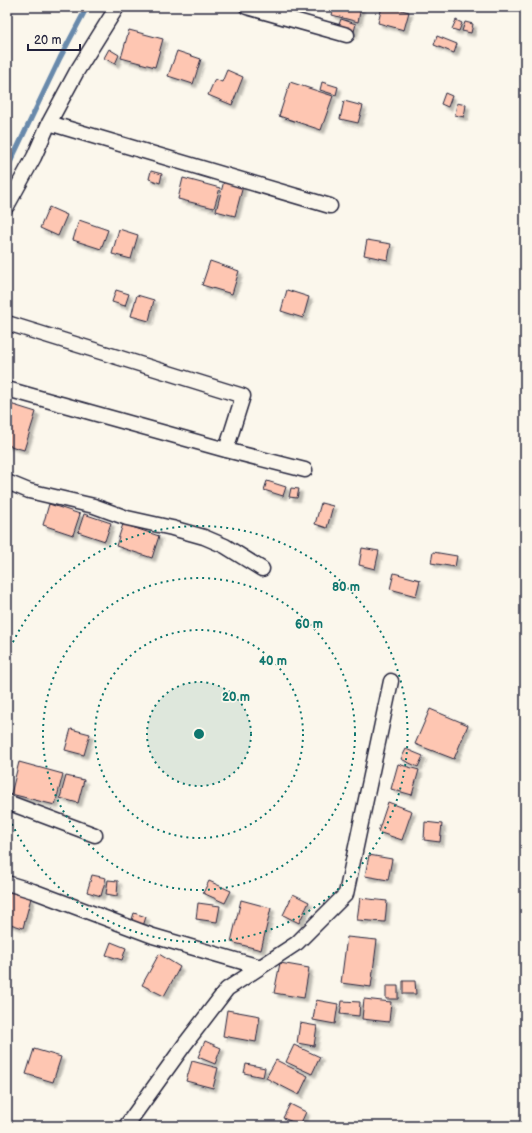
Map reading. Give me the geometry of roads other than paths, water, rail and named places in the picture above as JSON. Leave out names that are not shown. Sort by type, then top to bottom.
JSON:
[{"type":"street","points":[[8,203],[34,157],[49,123],[76,71],[117,7]]},
{"type":"street","points":[[247,7],[347,35]]},
{"type":"street","points":[[49,123],[330,206]]},
{"type":"street","points":[[7,323],[243,396],[226,450]]},
{"type":"street","points":[[7,389],[226,450],[305,470]]},
{"type":"street","points":[[7,482],[29,491],[94,506],[127,518],[204,537],[225,546],[262,569]]},
{"type":"street","points":[[126,1126],[185,1044],[228,989],[297,943],[346,894],[391,681]]},
{"type":"street","points":[[7,802],[95,835]]},
{"type":"street","points":[[7,883],[33,891],[153,936],[260,967]]},
{"type":"waterway","points":[[7,169],[60,58],[87,7]]}]
